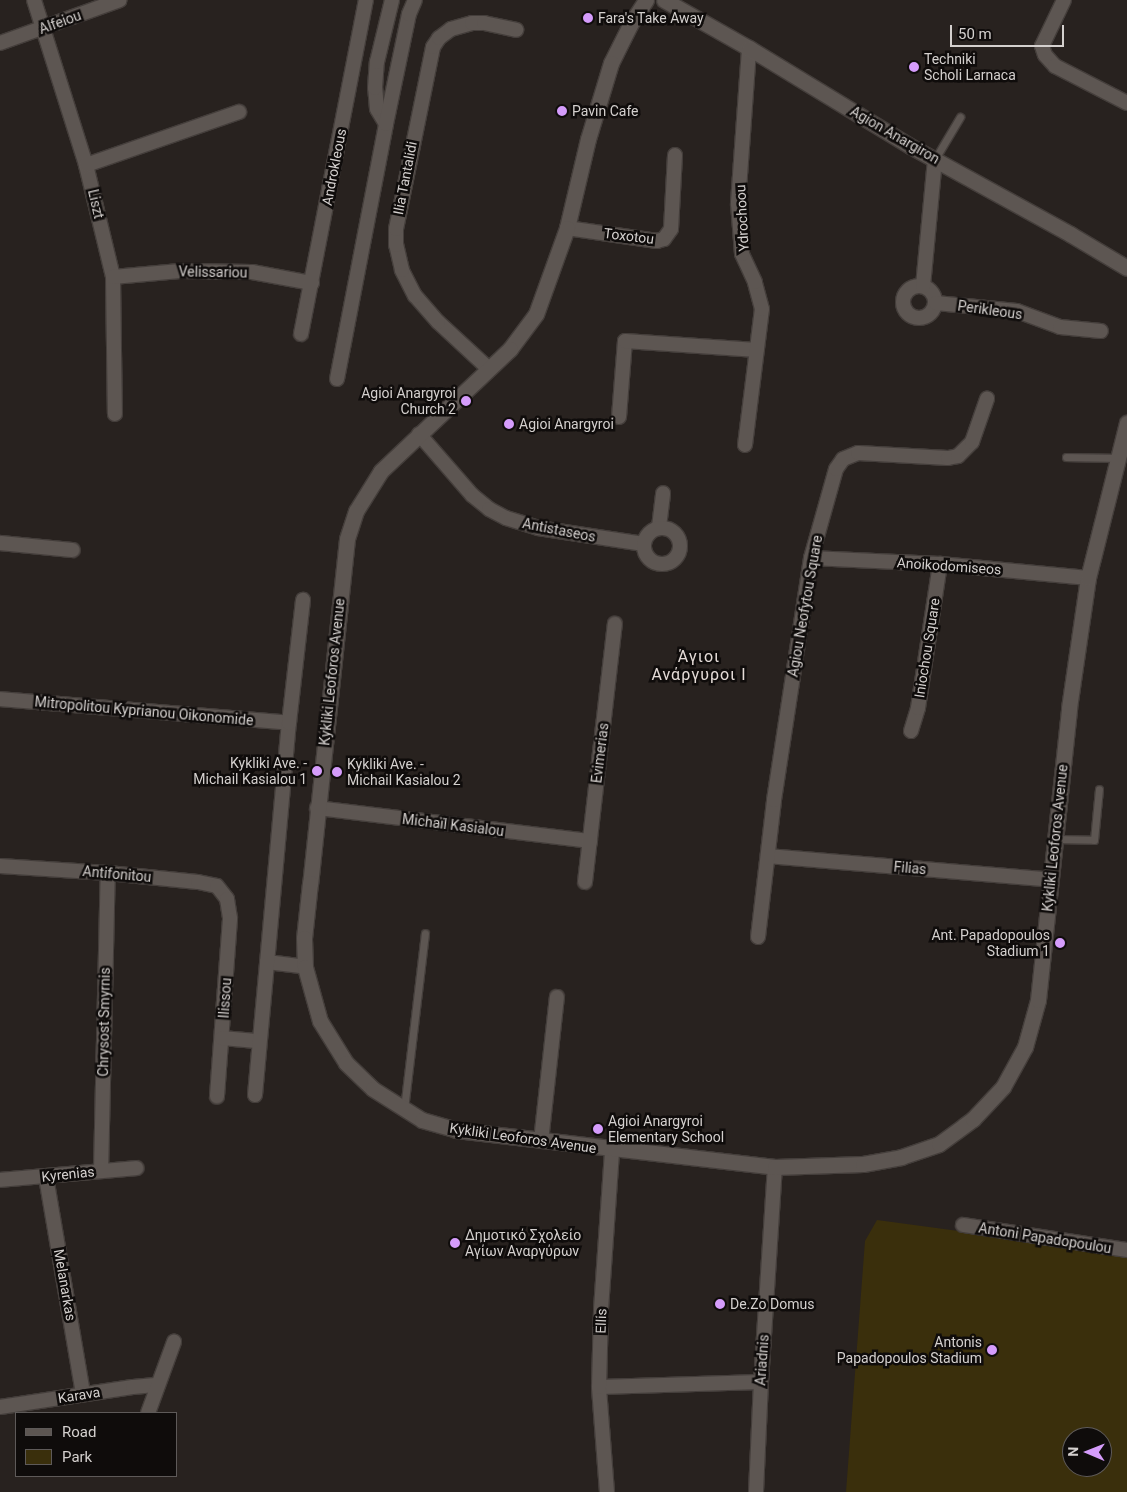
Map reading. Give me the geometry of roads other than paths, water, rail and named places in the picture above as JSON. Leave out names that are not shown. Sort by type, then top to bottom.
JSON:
[{"type":"street","name":"Liszt","points":[[34,0],[86,165],[113,277],[115,414]]},
{"type":"street","name":"Alfeiou","points":[[0,43],[120,0]]},
{"type":"street","name":"Androkleous","points":[[301,334],[366,0]]},
{"type":"street","points":[[386,124],[377,109],[375,88],[377,62],[392,0]]},
{"type":"street","points":[[337,378],[386,124],[409,14],[415,0]]},
{"type":"street","name":"Kykliki Leoforos Avenue","points":[[646,0],[630,25],[611,63],[591,130],[567,228],[536,314],[510,349],[381,471],[371,484],[356,511],[347,539],[304,938],[305,967],[320,1021],[346,1063],[373,1089],[403,1110],[422,1120],[456,1130],[541,1142],[775,1168],[862,1164],[901,1158],[939,1144],[973,1120],[1004,1087],[1025,1047],[1038,1000],[1069,708],[1088,578],[1127,423]]},
{"type":"street","name":"Agion Anargiron","points":[[664,0],[749,48],[935,159],[1127,268]]},
{"type":"street","points":[[1064,0],[1042,46],[1045,56],[1055,66],[1127,103]]},
{"type":"street","name":"Ilia Tantalidi","points":[[489,369],[438,322],[415,296],[402,270],[396,245],[396,229],[433,47],[439,38],[451,29],[472,23],[484,23],[516,30]]},
{"type":"street","name":"Ydrochoou","points":[[745,445],[762,309],[755,282],[742,254],[738,202],[749,48]]},
{"type":"street","points":[[352,79],[375,88]]},
{"type":"street","points":[[86,165],[239,112]]},
{"type":"street","name":"Toxotou","points":[[567,228],[657,241],[664,239],[671,229],[675,155]]},
{"type":"street","points":[[923,286],[935,159]]},
{"type":"street","name":"Velissariou","points":[[113,277],[180,271],[252,272],[312,283]]},
{"type":"street","points":[[912,286],[923,286],[932,292],[936,303],[932,312],[923,318],[913,317],[905,310],[902,300],[907,290],[912,286]]},
{"type":"street","name":"Perikleous","points":[[936,303],[1017,311],[1060,328],[1101,332]]},
{"type":"street","points":[[619,417],[625,341],[757,350]]},
{"type":"street","name":"Agiou Neofytou Square","points":[[758,937],[776,791],[810,558],[832,483],[843,459],[858,453],[948,458],[958,456],[972,442],[987,399]]},
{"type":"street","name":"Antistaseos","points":[[419,434],[472,495],[490,509],[506,518],[538,528],[644,544]]},
{"type":"street","points":[[659,527],[662,493]]},
{"type":"street","points":[[659,527],[666,527],[677,534],[681,547],[676,559],[664,564],[651,561],[644,550],[644,544],[649,533],[659,527]]},
{"type":"street","points":[[0,543],[73,550]]},
{"type":"street","name":"Anoikodomiseos","points":[[810,558],[940,564],[1088,578]]},
{"type":"street","name":"Iniochou Square","points":[[911,731],[918,708],[940,564]]},
{"type":"street","points":[[255,1095],[302,600]]},
{"type":"street","name":"Evimerias","points":[[585,882],[614,624]]},
{"type":"street","name":"Mitropolitou Kyprianou Oikonomide","points":[[0,699],[289,724]]},
{"type":"street","name":"Michaïl Kasialou","points":[[317,808],[590,841]]},
{"type":"street","name":"Filias","points":[[768,856],[1051,880]]},
{"type":"street","name":"Antifonitou","points":[[0,866],[108,873],[198,882],[217,886],[227,899]]},
{"type":"street","name":"Chrysost Smyrnis","points":[[101,1171],[108,873]]},
{"type":"street","name":"Ilissou","points":[[216,1097],[230,919],[227,899]]},
{"type":"street","points":[[267,962],[305,967]]},
{"type":"street","points":[[541,1142],[557,997]]},
{"type":"street","points":[[222,1038],[259,1041]]},
{"type":"street","name":"Ellis","points":[[607,1492],[599,1387],[600,1309],[612,1150]]},
{"type":"street","name":"Kyrenias","points":[[0,1180],[136,1168]]},
{"type":"street","name":"Ariadnis","points":[[756,1492],[760,1382],[775,1168]]},
{"type":"street","name":"Melanarkas","points":[[46,1177],[83,1394]]},
{"type":"street","name":"Antoni Papadopoulou","points":[[963,1224],[1127,1250]]},
{"type":"street","points":[[148,1412],[174,1342]]},
{"type":"street","points":[[599,1387],[760,1382]]},
{"type":"street","name":"Karava","points":[[0,1407],[158,1385]]},
{"type":"lane","points":[[935,159],[960,117]]},
{"type":"lane","points":[[1066,457],[1118,458]]},
{"type":"lane","points":[[1055,839],[1094,840],[1099,789]]},
{"type":"lane","points":[[403,1110],[424,933]]},
{"type":"place","name":"Fara's Take Away","points":[[588,18]]},
{"type":"place","name":"Techniki Scholi Larnaca","points":[[914,67]]},
{"type":"place","name":"Pavin Cafe","points":[[562,111]]},
{"type":"place","name":"Agioi Anargyroi Church 2","points":[[466,401]]},
{"type":"place","name":"Agioi Anargyroi","points":[[509,424]]},
{"type":"place","name":"Kykliki Ave. - Michail Kasialou 1","points":[[317,771]]},
{"type":"place","name":"Kykliki Ave. - Michail Kasialou 2","points":[[337,772]]},
{"type":"place","name":"Ant. Papadopoulos Stadium 1","points":[[1060,943]]},
{"type":"place","name":"Agioi Anargyroi Elementary School","points":[[598,1129]]},
{"type":"place","name":"Δημοτικό Σχολείο Αγίων Αναργύρων","points":[[455,1243]]},
{"type":"place","name":"De.Zo Domus","points":[[720,1304]]},
{"type":"place","name":"Antonis Papadopoulos Stadium","points":[[992,1350]]},
{"type":"district","name":"Άγιοι Ανάργυροι Ι","points":[[699,666]]}]
